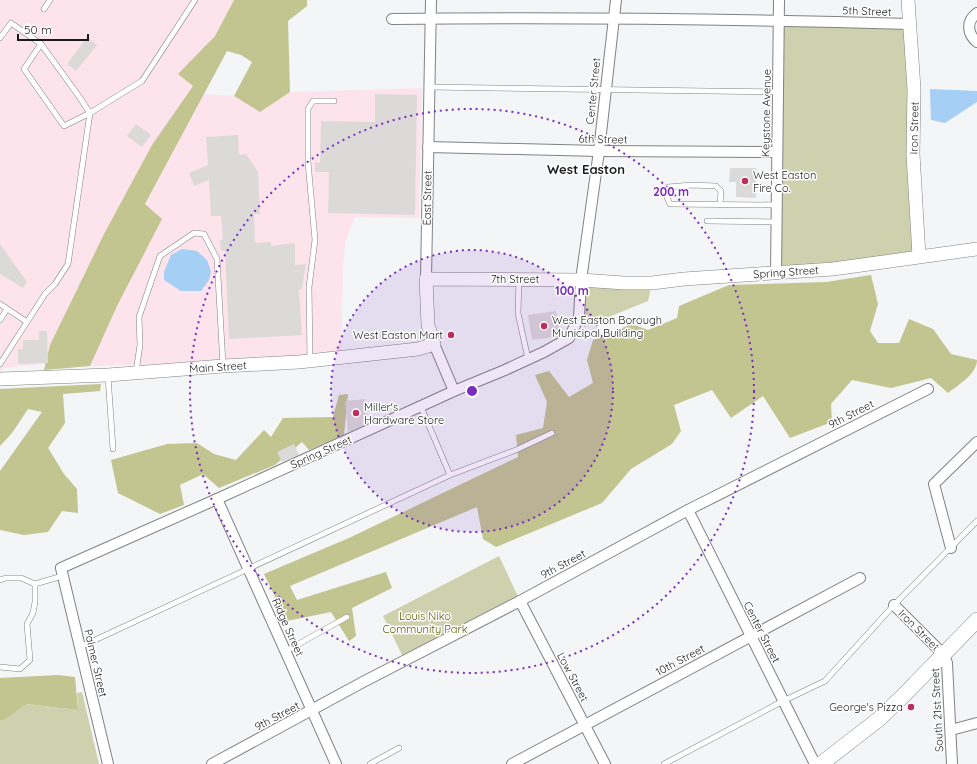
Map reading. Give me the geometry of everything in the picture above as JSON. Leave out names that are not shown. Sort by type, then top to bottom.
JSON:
[{"type":"main road","points":[[821,764],[879,719],[977,620]]},
{"type":"street","name":"East Street","points":[[431,0],[426,279],[428,325],[434,344],[454,391]]},
{"type":"street","name":"Center Street","points":[[581,280],[616,0]]},
{"type":"street","name":"Keystone Avenue","points":[[776,273],[779,0]]},
{"type":"street","name":"Iron Street","points":[[908,0],[914,89],[914,180],[919,256]]},
{"type":"street","points":[[977,13],[971,19],[969,29],[970,34],[977,42]]},
{"type":"street","name":"5th Street","points":[[392,19],[779,20],[910,24]]},
{"type":"street","name":"6th Street","points":[[428,147],[598,151],[777,152]]},
{"type":"street","name":"Spring Street","points":[[652,282],[833,269],[977,249]]},
{"type":"street","name":"7th Street","points":[[426,279],[581,280],[624,283],[652,282]]},
{"type":"street","name":"Spring Street","points":[[61,572],[217,499],[528,359],[569,338],[578,317],[581,280]]},
{"type":"street","name":"Main Street","points":[[0,379],[108,375],[310,361],[418,350],[434,344]]},
{"type":"street","name":"9th Street","points":[[212,764],[363,682],[520,601],[688,510],[928,389]]},
{"type":"street","points":[[951,548],[934,484],[977,442]]},
{"type":"street","name":"Ridge Street","points":[[217,499],[250,569],[336,764]]},
{"type":"street","name":"Center Street","points":[[688,510],[783,701],[803,737],[815,764]]},
{"type":"street","name":"Palmer Street","points":[[61,572],[108,764]]},
{"type":"street","name":"10th Street","points":[[512,764],[860,578]]},
{"type":"street","name":"Low Street","points":[[520,601],[605,764]]},
{"type":"street","name":"Iron Street","points":[[894,606],[944,654]]},
{"type":"street","name":"South 21st Street","points":[[944,654],[948,663],[952,764]]},
{"type":"street","points":[[951,730],[977,723]]},
{"type":"lane","points":[[44,9],[50,0]]},
{"type":"lane","points":[[41,44],[24,70],[64,126],[90,113],[142,81],[195,0]]},
{"type":"lane","points":[[0,38],[11,23],[41,44],[90,113],[68,264],[55,284],[45,294],[0,364]]},
{"type":"lane","points":[[429,87],[778,92]]},
{"type":"lane","points":[[310,361],[309,287],[315,240],[308,162],[308,109],[313,101],[334,101]]},
{"type":"lane","points":[[720,205],[721,191],[716,186],[692,185],[668,187],[666,195],[670,204],[720,205],[776,205]]},
{"type":"lane","points":[[708,221],[776,222]]},
{"type":"lane","points":[[136,373],[140,345],[139,316],[160,256],[194,233],[204,234],[217,259],[223,366]]},
{"type":"lane","points":[[519,280],[518,313],[528,359]]},
{"type":"lane","points":[[0,304],[27,322]]},
{"type":"lane","points":[[0,320],[7,309]]},
{"type":"lane","points":[[108,375],[113,449]]},
{"type":"lane","points":[[421,407],[450,475]]},
{"type":"lane","points":[[80,647],[450,475],[516,450],[552,434]]},
{"type":"lane","points":[[664,764],[783,701],[825,681],[894,606],[977,521]]},
{"type":"lane","points":[[0,580],[6,578],[21,578],[35,584],[61,572]]},
{"type":"lane","points":[[0,667],[20,669],[30,660],[27,624],[33,613],[35,602],[35,584]]},
{"type":"lane","points":[[286,651],[347,617]]},
{"type":"lane","points":[[370,764],[400,748]]},
{"type":"shaded area","points":[[0,0],[234,0],[215,36],[178,74],[193,86],[152,145],[104,234],[50,345],[45,364],[3,368],[0,375]]},
{"type":"shaded area","points":[[422,88],[419,218],[355,217],[345,243],[343,265],[341,359],[90,366],[117,306],[145,205],[204,94],[234,96],[260,112],[290,92]]},
{"type":"green space","points":[[234,0],[307,0],[307,6],[288,21],[290,92],[260,112],[234,96],[252,62],[241,55],[227,51],[145,204],[162,219],[117,306],[90,366],[44,370],[50,345],[104,234],[152,145],[193,86],[178,74],[215,36]]},
{"type":"green space","points":[[779,20],[910,24],[919,256],[776,273]]},
{"type":"green space","points":[[871,275],[878,304],[870,331],[878,343],[899,343],[909,319],[933,329],[951,354],[977,360],[974,370],[962,383],[948,393],[931,378],[891,388],[852,380],[831,404],[832,422],[790,438],[763,396],[731,418],[712,390],[674,405],[681,431],[672,444],[631,469],[602,503],[496,547],[483,539],[477,507],[290,586],[297,600],[386,572],[392,588],[352,608],[356,636],[349,641],[331,612],[287,621],[264,574],[349,538],[518,457],[516,435],[543,428],[547,402],[535,375],[549,371],[569,397],[593,383],[587,360],[593,340],[632,324],[648,330],[677,318],[679,306],[729,285],[826,282]]},
{"type":"green space","points":[[581,280],[652,283],[648,301],[584,327],[580,303]]},
{"type":"green space","points":[[101,384],[100,391],[63,394],[65,423],[48,448],[64,474],[77,489],[78,513],[62,511],[48,532],[24,535],[0,530],[0,471],[42,412],[28,409],[12,433],[0,446],[0,389]]},
{"type":"green space","points":[[348,394],[344,435],[309,450],[302,442],[275,465],[219,488],[203,474],[180,485],[184,505],[160,514],[118,493],[111,460],[167,444],[197,443],[214,454],[236,460],[264,430],[271,437],[283,418],[333,417],[339,395]]},
{"type":"green space","name":"Louis Niko Community Park","points":[[499,556],[520,601],[405,661],[383,616]]},
{"type":"green space","points":[[58,675],[75,677],[78,710],[27,704],[6,719],[0,721],[0,678]]},
{"type":"green space","points":[[82,692],[99,764],[0,764],[0,721],[6,719],[27,704],[78,710],[77,693]]},
{"type":"water","points":[[930,89],[977,91],[977,102],[945,123],[931,120]]},
{"type":"water","points":[[182,249],[197,251],[207,260],[211,271],[209,280],[201,291],[181,291],[164,280],[164,272],[171,255]]},
{"type":"building","points":[[87,37],[97,45],[76,71],[67,64]]},
{"type":"building","points":[[375,94],[417,95],[415,215],[328,213],[329,172],[315,172],[315,162],[320,163],[321,121],[375,122]]},
{"type":"building","points":[[136,124],[151,135],[142,147],[127,136]]},
{"type":"building","points":[[238,135],[239,155],[246,154],[258,172],[260,214],[254,214],[255,243],[271,242],[271,246],[295,243],[295,265],[306,264],[302,289],[299,289],[302,335],[229,339],[225,251],[221,251],[220,240],[223,240],[221,216],[211,216],[209,180],[194,186],[189,173],[208,165],[206,137]]},
{"type":"building","points":[[730,168],[756,168],[756,198],[736,197],[736,182],[729,182]]},
{"type":"building","points":[[0,244],[27,282],[23,288],[0,274]]},
{"type":"building","name":"West Easton Borough Municipal Building","points":[[556,311],[560,336],[532,340],[528,315]]},
{"type":"building","points":[[39,331],[47,331],[48,363],[18,364],[18,349],[23,349],[23,340],[39,340]]},
{"type":"building","name":"Miller's Hardware Store","points":[[365,399],[368,423],[348,432],[345,401]]},
{"type":"building","points":[[294,444],[299,455],[282,462],[277,452]]},
{"type":"place","name":"West Easton Fire Co.","points":[[745,181]]},
{"type":"place","name":"West Easton Borough Municipal Building","points":[[544,326]]},
{"type":"place","name":"West Easton Mart","points":[[451,335]]},
{"type":"place","name":"Miller's Hardware Store","points":[[356,413]]},
{"type":"place","name":"George's Pizza","points":[[911,707]]},
{"type":"district","name":"West Easton","points":[[586,169]]}]
